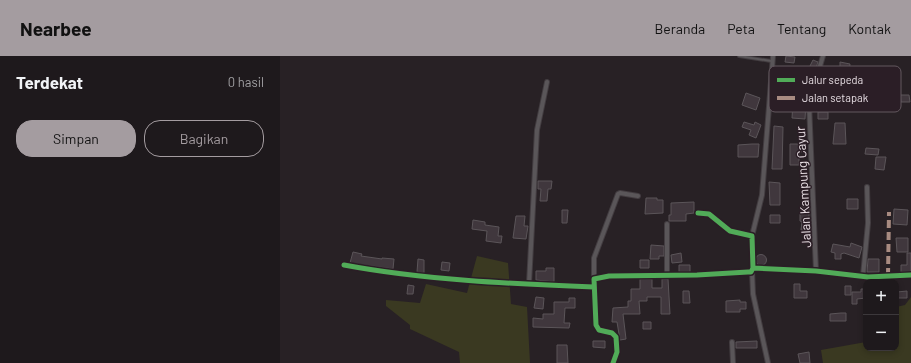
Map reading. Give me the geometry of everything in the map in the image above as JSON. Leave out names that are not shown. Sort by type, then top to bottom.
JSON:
[{"type":"street","name":"Jalan Kampung Cayur","points":[[820,66],[823,56]]},
{"type":"street","points":[[529,284],[537,130],[547,82]]},
{"type":"street","points":[[768,363],[754,294],[752,236],[762,195],[769,108]]},
{"type":"street","name":"Jalan Kampung Cayur","points":[[809,112],[815,211],[816,271]]},
{"type":"street","points":[[863,276],[868,223],[867,187]]},
{"type":"street","points":[[613,363],[617,352],[616,337],[612,333],[598,328],[595,318],[594,258],[618,194],[638,196]]},
{"type":"street","points":[[698,213],[709,214],[723,227],[730,231],[752,236]]},
{"type":"street","points":[[667,224],[667,275]]},
{"type":"street","points":[[344,265],[385,272],[529,284],[594,287]]},
{"type":"street","points":[[594,279],[608,276],[697,275],[752,270],[816,271],[863,276],[911,275]]},
{"type":"street","points":[[732,342],[733,363]]},
{"type":"lane","points":[[739,56],[773,58]]},
{"type":"shaded area","points":[[477,256],[508,263],[511,304],[527,307],[530,363],[460,363],[459,352],[410,329],[410,325],[386,306],[386,300],[420,303],[426,284],[467,293]]},
{"type":"shaded area","points":[[911,297],[911,363],[823,363],[821,350],[863,343],[863,351],[899,351],[899,306],[905,305]]},
{"type":"building","points":[[786,56],[795,57],[794,63],[785,62]]},
{"type":"building","points":[[813,60],[818,62],[817,66],[810,66]]},
{"type":"building","points":[[840,62],[850,64],[850,66],[840,66]]},
{"type":"building","points":[[746,93],[760,98],[756,110],[742,105]]},
{"type":"building","points":[[901,95],[909,95],[910,102],[901,102]]},
{"type":"building","points":[[792,112],[805,112],[805,119],[792,118]]},
{"type":"building","points":[[818,112],[828,112],[828,119],[818,119]]},
{"type":"building","points":[[744,122],[754,125],[755,122],[761,125],[756,138],[749,135],[751,130],[742,127]]},
{"type":"building","points":[[835,123],[845,123],[846,144],[833,144]]},
{"type":"building","points":[[774,126],[783,127],[782,169],[772,169]]},
{"type":"building","points":[[759,144],[758,157],[738,157],[738,145]]},
{"type":"building","points":[[790,144],[802,144],[802,152],[799,152],[799,165],[790,165]]},
{"type":"building","points":[[866,148],[879,149],[878,155],[865,154]]},
{"type":"building","points":[[876,157],[886,157],[884,170],[875,169]]},
{"type":"building","points":[[538,181],[552,181],[551,189],[548,189],[547,201],[540,201],[541,189],[538,189]]},
{"type":"building","points":[[769,182],[780,183],[780,205],[770,205]]},
{"type":"building","points":[[646,198],[657,198],[657,200],[663,200],[663,213],[645,214]]},
{"type":"building","points":[[847,199],[858,199],[858,209],[847,209]]},
{"type":"building","points":[[694,202],[694,213],[686,214],[686,221],[669,221],[669,215],[671,215],[671,203]]},
{"type":"building","points":[[802,206],[809,206],[809,231],[801,230],[802,222],[800,221],[800,214],[803,214]]},
{"type":"building","points":[[894,209],[908,210],[907,225],[893,224]]},
{"type":"building","points":[[562,210],[568,210],[567,223],[562,223]]},
{"type":"building","points":[[770,215],[780,215],[780,223],[770,223]]},
{"type":"building","points":[[516,216],[525,216],[524,226],[528,226],[526,239],[513,238]]},
{"type":"building","points":[[473,220],[485,222],[485,225],[499,227],[498,236],[502,236],[501,243],[486,241],[487,231],[472,229]]},
{"type":"building","points":[[896,238],[908,238],[908,252],[897,252]]},
{"type":"building","points":[[851,243],[862,247],[859,258],[844,253],[841,254],[841,259],[835,259],[835,253],[831,252],[833,244],[850,247]]},
{"type":"building","points":[[651,245],[664,246],[664,256],[659,256],[659,259],[650,259]]},
{"type":"building","points":[[353,252],[362,254],[361,256],[394,259],[393,269],[350,263]]},
{"type":"building","points":[[681,253],[682,262],[672,263],[671,255]]},
{"type":"building","points":[[907,253],[911,253],[911,272],[901,272],[901,265],[907,265]]},
{"type":"building","points":[[759,255],[763,255],[765,256],[765,264],[759,265],[756,262],[756,258]]},
{"type":"building","points":[[418,259],[424,260],[424,273],[417,272]]},
{"type":"building","points":[[868,259],[879,259],[879,272],[867,272]]},
{"type":"building","points":[[640,260],[649,260],[649,268],[640,268]]},
{"type":"building","points":[[442,262],[450,263],[449,271],[441,270]]},
{"type":"building","points":[[679,265],[690,265],[690,272],[679,272]]},
{"type":"building","points":[[546,268],[554,268],[554,282],[536,280],[536,271],[546,271]]},
{"type":"building","points":[[640,279],[652,279],[652,288],[662,288],[662,279],[668,279],[670,314],[661,314],[661,297],[647,297],[647,301],[639,301],[640,314],[623,314],[626,339],[620,340],[617,322],[612,322],[613,308],[628,307],[628,301],[631,301],[631,289],[640,289]]},
{"type":"building","points":[[794,284],[800,284],[800,291],[807,291],[807,298],[794,298]]},
{"type":"building","points":[[408,285],[414,286],[413,294],[407,294]]},
{"type":"building","points":[[845,286],[851,286],[851,295],[845,295]]},
{"type":"building","points":[[861,289],[863,289],[863,298],[857,299],[857,304],[852,304],[852,292],[861,292]]},
{"type":"building","points":[[683,291],[689,291],[690,303],[683,303]]},
{"type":"building","points":[[907,291],[907,298],[899,298],[899,292]]},
{"type":"building","points":[[536,297],[544,298],[543,309],[534,308]]},
{"type":"building","points":[[569,298],[575,298],[575,308],[565,308],[564,323],[570,323],[569,328],[533,327],[533,318],[543,319],[543,314],[554,314],[554,302],[569,302]]},
{"type":"building","points":[[740,300],[740,302],[746,302],[746,309],[740,309],[740,312],[726,312],[726,301]]},
{"type":"building","points":[[846,313],[846,321],[830,321],[830,314]]},
{"type":"building","points":[[643,322],[651,322],[651,329],[643,329]]},
{"type":"building","points":[[593,341],[605,341],[605,348],[593,347]]},
{"type":"building","points":[[757,341],[757,348],[736,348],[736,342]]},
{"type":"building","points":[[557,345],[567,345],[568,363],[557,363]]},
{"type":"building","points":[[809,352],[810,363],[800,363],[798,354]]},
{"type":"marked path","points":[[888,276],[889,212]]},
{"type":"cycle path","points":[[698,213],[709,214],[730,231],[752,236],[753,268],[816,271],[868,277],[911,275]]},
{"type":"cycle path","points":[[344,265],[437,278],[500,283],[594,287]]},
{"type":"cycle path","points":[[613,363],[617,352],[616,337],[612,333],[599,330],[596,325],[594,279],[609,276],[697,275],[751,272],[753,268]]}]
